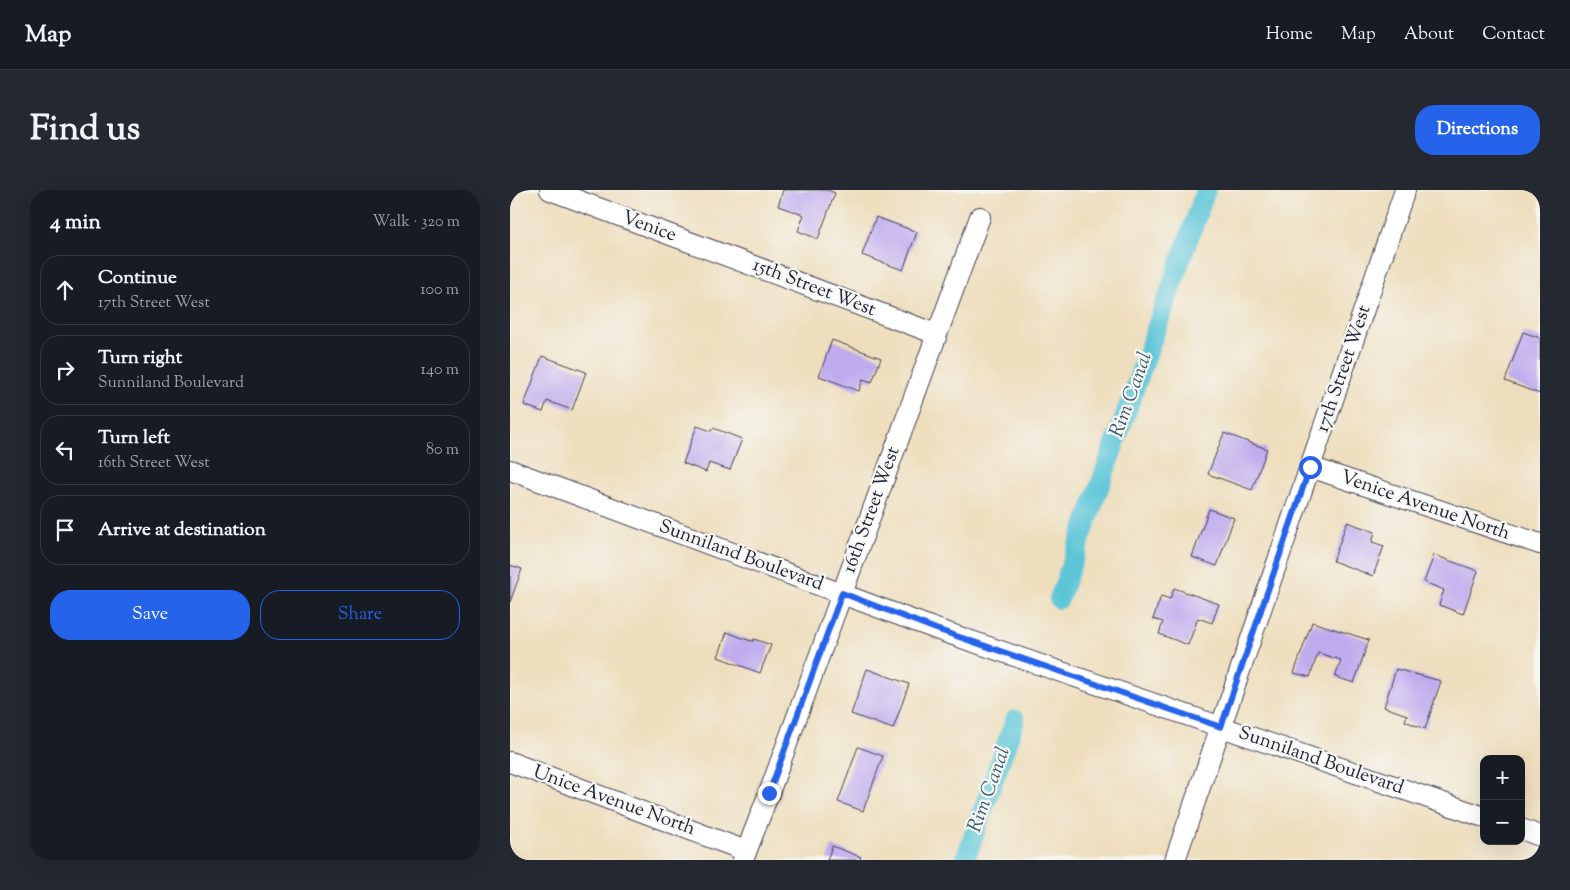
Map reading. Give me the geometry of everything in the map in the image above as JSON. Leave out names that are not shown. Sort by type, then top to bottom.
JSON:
[{"type":"street","name":"Venice","points":[[550,190],[692,242]]},
{"type":"street","name":"17th Street West","points":[[1175,860],[1405,190]]},
{"type":"street","name":"16th Street West","points":[[745,855],[980,217]]},
{"type":"street","name":"15th Street West","points":[[692,242],[936,334]]},
{"type":"street","name":"Venice Avenue North","points":[[1310,467],[1540,544]]},
{"type":"street","name":"Sunniland Boulevard","points":[[510,470],[936,629],[1480,815]]},
{"type":"street","name":"Unice Avenue North","points":[[510,762],[745,855]]},
{"type":"street","points":[[1525,830],[1540,836]]},
{"type":"building","points":[[783,190],[828,190],[835,193],[818,239],[798,231],[804,215],[778,206]]},
{"type":"building","points":[[876,217],[917,232],[903,270],[862,255]]},
{"type":"building","points":[[1523,332],[1540,338],[1540,394],[1505,381]]},
{"type":"building","points":[[832,340],[881,358],[872,382],[863,379],[859,391],[819,376]]},
{"type":"building","points":[[542,356],[586,372],[572,410],[547,401],[543,412],[524,405]]},
{"type":"building","points":[[697,426],[711,431],[713,428],[742,439],[730,470],[709,463],[706,472],[683,463]]},
{"type":"building","points":[[1224,433],[1267,449],[1252,490],[1208,474]]},
{"type":"building","points":[[1209,509],[1234,518],[1217,566],[1192,557]]},
{"type":"building","points":[[1347,522],[1375,532],[1372,542],[1384,546],[1373,576],[1333,561]]},
{"type":"building","points":[[1434,555],[1478,571],[1463,614],[1439,605],[1444,590],[1424,582]]},
{"type":"building","points":[[510,565],[522,569],[510,602]]},
{"type":"building","points":[[1174,588],[1219,604],[1212,623],[1198,618],[1188,645],[1159,634],[1163,622],[1153,619],[1161,596],[1170,599]]},
{"type":"building","points":[[1312,622],[1369,640],[1354,683],[1335,677],[1341,660],[1318,653],[1310,677],[1294,673]]},
{"type":"building","points":[[727,632],[748,640],[753,641],[754,639],[771,645],[760,673],[718,657]]},
{"type":"building","points":[[867,669],[909,684],[893,729],[851,714]]},
{"type":"building","points":[[1396,669],[1441,681],[1425,729],[1405,721],[1407,715],[1384,707]]},
{"type":"building","points":[[858,747],[883,756],[863,811],[838,802]]},
{"type":"building","points":[[832,846],[861,857],[860,860],[827,860]]},
{"type":"waterway","name":"Rim Canal","points":[[1059,599],[1206,190]]},
{"type":"waterway","name":"Rim Canal","points":[[965,860],[1015,720]]},
{"type":"route","points":[[769,793],[842,593],[936,629],[1221,727],[1310,467]]}]
